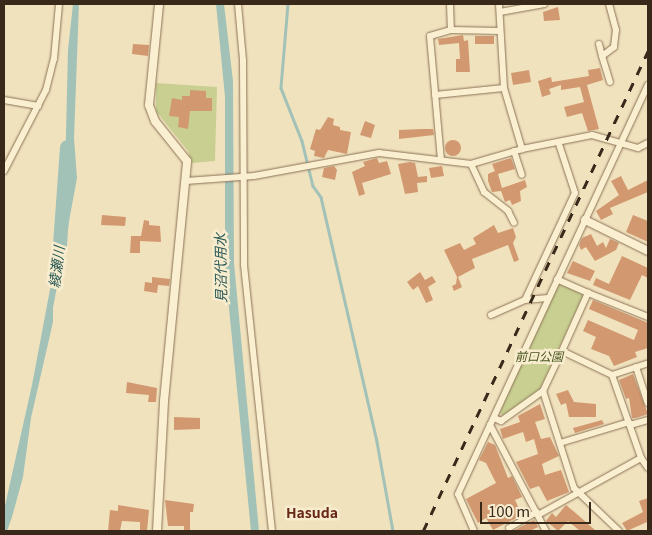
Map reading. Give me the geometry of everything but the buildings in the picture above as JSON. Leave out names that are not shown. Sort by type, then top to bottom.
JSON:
[{"type":"street","points":[[4,171],[46,90],[54,59],[59,4]]},
{"type":"street","points":[[157,531],[164,401],[187,161],[155,121],[149,105],[159,4]]},
{"type":"street","points":[[238,4],[243,60],[244,264],[272,531]]},
{"type":"street","points":[[450,4],[450,30]]},
{"type":"street","points":[[499,4],[504,88],[522,149]]},
{"type":"street","points":[[500,12],[544,4]]},
{"type":"street","points":[[602,56],[614,47],[616,30],[609,4]]},
{"type":"street","points":[[440,160],[430,36],[450,30],[500,31]]},
{"type":"street","points":[[598,44],[610,82]]},
{"type":"street","points":[[474,531],[458,494],[548,298],[624,143],[648,86]]},
{"type":"street","points":[[435,95],[504,88]]},
{"type":"street","points":[[4,100],[38,106]]},
{"type":"street","points":[[186,181],[244,177],[379,153],[471,164],[522,149],[559,144],[592,135],[638,148],[648,143]]},
{"type":"street","points":[[525,300],[575,193],[559,144]]},
{"type":"street","points":[[514,151],[522,176]]},
{"type":"street","points":[[471,164],[484,192],[508,211],[514,223]]},
{"type":"street","points":[[585,220],[648,251]]},
{"type":"street","points":[[557,279],[648,317]]},
{"type":"street","points":[[494,418],[501,421],[543,391],[588,292]]},
{"type":"street","points":[[491,315],[525,300],[548,298]]},
{"type":"street","points":[[562,351],[612,375],[648,363]]},
{"type":"street","points":[[636,367],[648,403]]},
{"type":"street","points":[[612,375],[641,458],[648,468]]},
{"type":"street","points":[[543,391],[578,493],[619,531]]},
{"type":"street","points":[[560,443],[648,420]]},
{"type":"street","points":[[490,425],[546,531]]},
{"type":"street","points":[[509,528],[641,458]]},
{"type":"green space","points":[[156,83],[217,87],[215,161],[191,163],[188,151],[156,111]]},
{"type":"green space","name":"前口公園","points":[[562,284],[581,291],[583,296],[540,389],[503,416],[500,413],[515,374],[556,285]]},
{"type":"water","points":[[73,4],[79,4],[74,138],[77,178],[53,308],[53,322],[31,418],[23,477],[12,517],[7,531],[4,531],[4,510],[32,385],[64,215],[68,50]]},
{"type":"water","points":[[216,4],[224,4],[233,81],[234,263],[259,531],[251,531],[225,268],[225,97]]},
{"type":"waterway","points":[[288,4],[281,88],[302,141],[313,186],[321,197],[377,442],[393,531]]},
{"type":"waterway","name":"綾瀬川","points":[[60,245],[67,147]]},
{"type":"railway","points":[[423,531],[648,51]]},
{"type":"district","name":"Hasuda","points":[[312,512]]},
{"type":"water label","name":"見沼代用水","points":[[220,268]]}]
